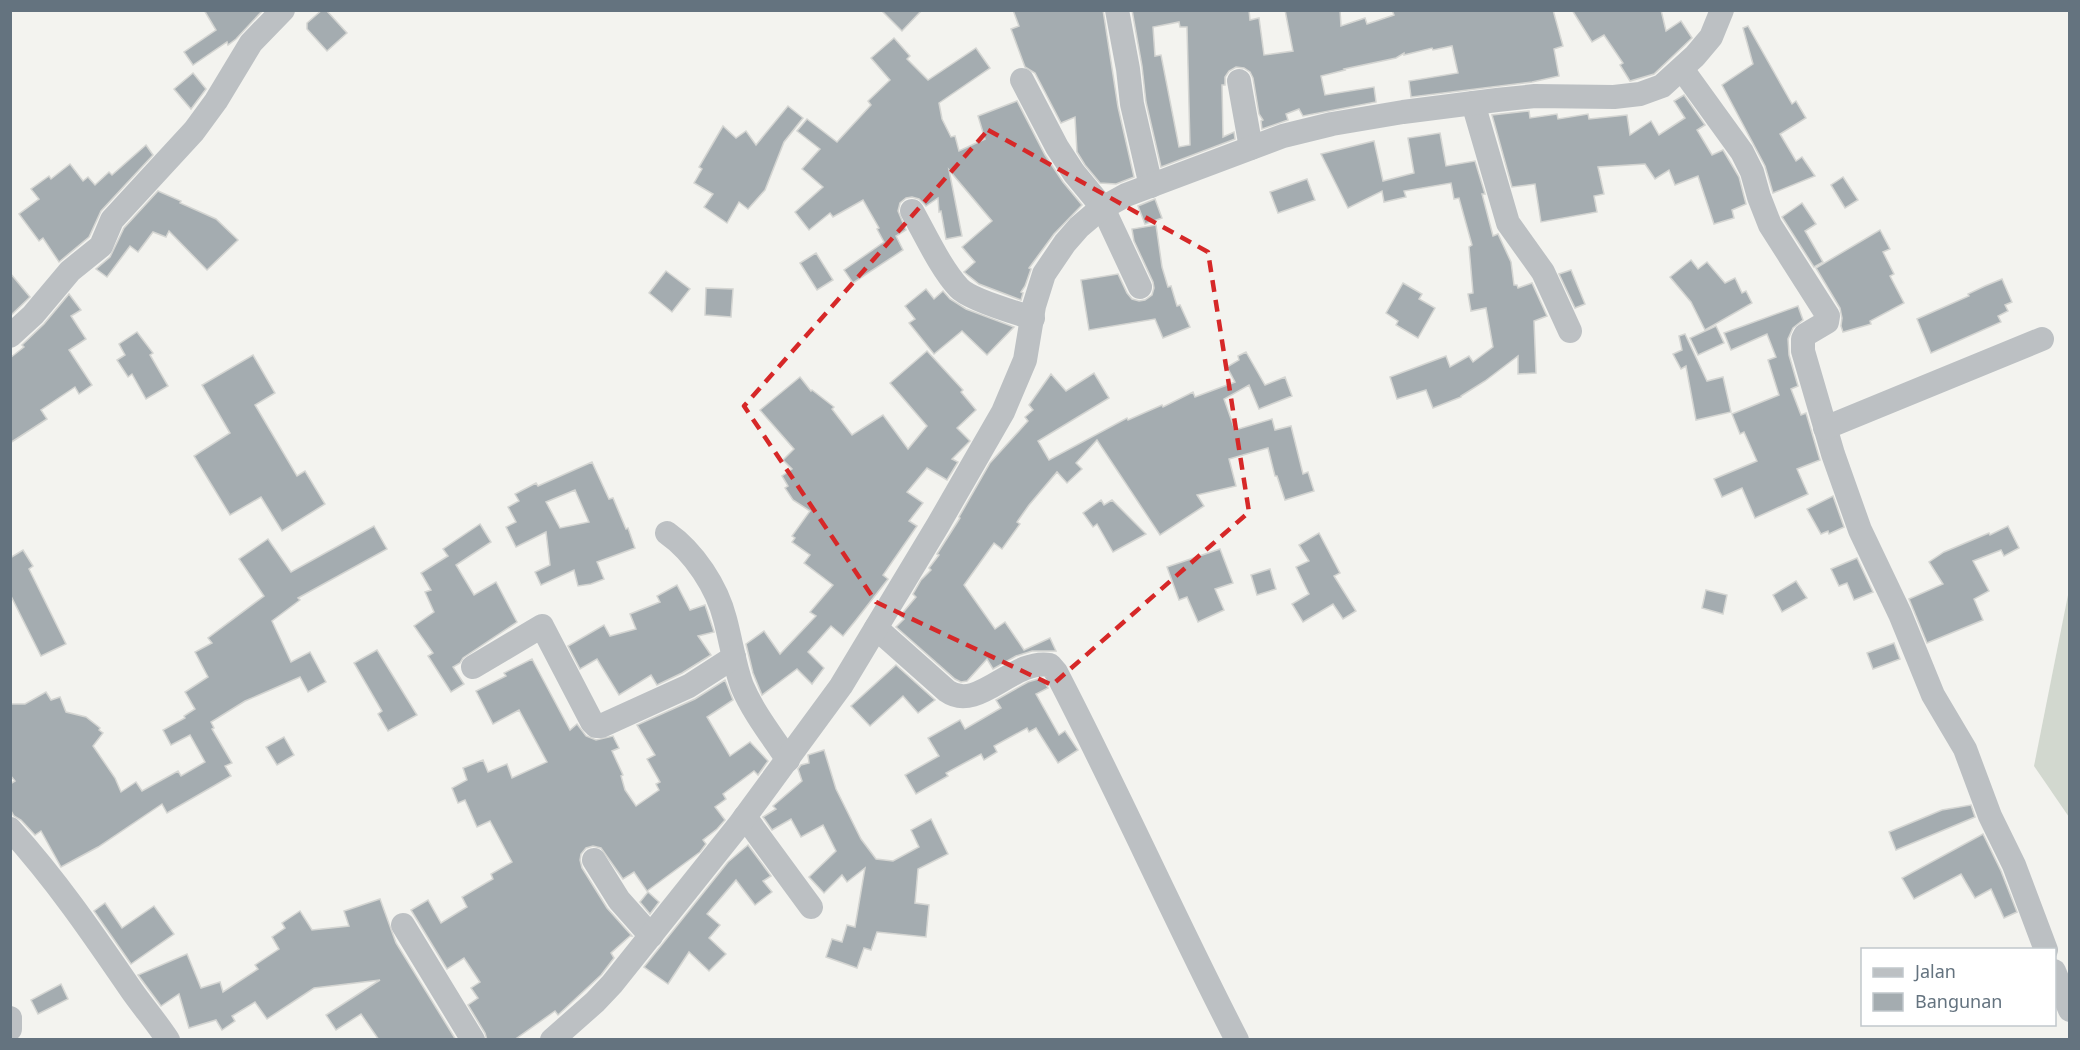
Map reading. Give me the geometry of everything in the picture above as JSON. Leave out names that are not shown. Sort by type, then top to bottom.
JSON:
[{"type":"street","points":[[10,336],[33,315],[70,271],[101,246],[112,220],[194,132],[252,43],[283,10]]},
{"type":"street","points":[[1117,10],[1132,104],[1151,186]]},
{"type":"street","points":[[552,1040],[604,994],[745,817],[827,707],[962,486],[1003,412],[1026,360],[1040,283],[1050,264],[1072,234],[1102,208],[1126,195],[1308,129],[1402,112],[1534,96],[1614,97],[1640,94],[1662,86],[1683,69],[1711,37],[1722,10]]},
{"type":"street","points":[[1683,69],[1742,152],[1752,172],[1770,225],[1828,316],[1827,322],[1805,335],[1803,351],[1825,428],[1860,530],[1897,607],[1933,695],[1965,749],[1988,810],[2014,865],[2045,948]]},
{"type":"street","points":[[1022,80],[1057,147],[1102,208],[1140,287]]},
{"type":"street","points":[[1239,81],[1251,148]]},
{"type":"street","points":[[1473,103],[1508,223],[1543,272],[1570,331]]},
{"type":"street","points":[[912,211],[945,269],[960,290],[997,307],[1033,318]]},
{"type":"street","points":[[1825,428],[2042,339]]},
{"type":"street","points":[[667,533],[686,549],[716,593],[743,688],[788,760]]},
{"type":"street","points":[[473,667],[542,626],[592,722],[596,726],[601,726],[689,686],[734,657]]},
{"type":"street","points":[[876,628],[947,691],[957,697],[970,697],[1036,663],[1050,665],[1056,672],[1106,767],[1206,980],[1237,1040]]},
{"type":"street","points":[[745,817],[811,907]]},
{"type":"street","points":[[10,829],[45,868],[79,912],[133,993],[168,1040]]},
{"type":"street","points":[[594,860],[619,900],[651,936]]},
{"type":"street","points":[[404,925],[473,1040]]},
{"type":"street","points":[[2056,975],[2070,1010]]},
{"type":"street","points":[[10,1018],[10,1029]]},
{"type":"highlighted area","points":[[988,130],[1208,252],[1249,512],[1052,685],[876,602],[744,406]]},
{"type":"shaded area","points":[[2069,590],[2069,817],[2034,766]]},
{"type":"building","points":[[204,10],[263,10],[236,39],[228,45],[227,42],[193,65],[184,52],[216,30]]},
{"type":"building","points":[[322,10],[326,10],[347,33],[327,51],[307,29],[307,23]]},
{"type":"building","points":[[881,10],[922,10],[902,31]]},
{"type":"building","points":[[1013,10],[1103,10],[1118,107],[1134,177],[1116,184],[1100,183],[1085,165],[1077,152],[1075,117],[1061,123],[1035,73],[1025,67],[1011,29],[1019,26]]},
{"type":"building","points":[[1132,10],[1249,10],[1250,20],[1259,18],[1264,55],[1293,51],[1285,10],[1340,10],[1341,26],[1365,18],[1367,24],[1394,15],[1392,10],[1553,10],[1563,46],[1554,49],[1559,76],[1532,82],[1411,97],[1409,81],[1458,73],[1452,46],[1404,55],[1404,53],[1396,58],[1344,69],[1321,76],[1325,95],[1374,87],[1376,102],[1303,116],[1299,109],[1286,114],[1288,120],[1262,129],[1261,121],[1263,120],[1259,114],[1253,78],[1244,68],[1236,67],[1229,71],[1225,77],[1225,85],[1222,85],[1223,137],[1234,132],[1235,139],[1161,167],[1146,102]],"holes":[[[1179,22],[1180,27],[1187,27],[1190,145],[1179,147],[1161,55],[1155,56],[1153,27]]]},
{"type":"building","points":[[1572,10],[1661,10],[1666,31],[1681,21],[1692,38],[1654,74],[1630,81],[1620,65],[1623,63],[1604,35],[1592,42]]},
{"type":"building","points":[[1748,26],[1792,104],[1796,101],[1806,118],[1780,134],[1796,161],[1802,157],[1815,176],[1773,193],[1765,166],[1722,85],[1753,64],[1743,28]]},
{"type":"building","points":[[894,38],[910,56],[907,59],[928,80],[976,48],[990,68],[939,103],[942,119],[951,137],[955,136],[959,151],[985,139],[978,116],[1017,101],[1045,155],[1082,205],[1054,234],[1029,268],[1031,269],[1021,292],[1023,293],[1021,300],[979,284],[964,272],[975,262],[962,247],[992,221],[949,170],[962,236],[946,239],[938,198],[926,206],[919,199],[906,198],[900,203],[898,211],[906,230],[896,236],[903,250],[853,283],[844,270],[884,242],[863,200],[833,217],[830,213],[809,230],[795,212],[823,187],[802,169],[820,149],[797,131],[807,119],[837,142],[871,105],[868,101],[890,80],[871,58]]},
{"type":"building","points":[[193,73],[206,89],[191,109],[174,89]]},
{"type":"building","points":[[1684,95],[1705,125],[1697,130],[1712,155],[1723,150],[1739,177],[1746,204],[1732,210],[1734,218],[1714,224],[1698,176],[1675,185],[1669,170],[1655,179],[1645,164],[1598,167],[1604,194],[1594,196],[1597,212],[1541,222],[1535,184],[1512,187],[1492,115],[1529,111],[1530,118],[1557,114],[1558,119],[1588,114],[1589,119],[1627,115],[1630,135],[1651,121],[1659,135],[1685,118],[1674,101]]},
{"type":"building","points":[[788,106],[803,118],[784,142],[765,190],[748,209],[739,202],[727,223],[704,207],[713,194],[694,183],[702,169],[699,167],[723,126],[736,138],[746,131],[756,145]]},
{"type":"building","points":[[1440,133],[1446,166],[1475,161],[1485,194],[1482,194],[1493,236],[1498,234],[1511,262],[1514,285],[1518,288],[1532,283],[1547,316],[1534,321],[1536,373],[1518,374],[1518,356],[1461,397],[1433,408],[1426,390],[1397,399],[1390,377],[1446,356],[1450,367],[1469,356],[1473,362],[1493,347],[1486,308],[1471,311],[1468,294],[1473,293],[1469,247],[1472,245],[1459,198],[1454,199],[1451,183],[1404,191],[1406,197],[1384,202],[1382,191],[1348,208],[1321,154],[1374,141],[1383,181],[1414,173],[1408,138]]},
{"type":"building","points":[[146,145],[153,155],[101,211],[89,237],[59,262],[43,238],[39,241],[19,214],[39,199],[31,189],[49,176],[51,179],[70,164],[83,181],[88,177],[95,185],[109,172],[112,175]]},
{"type":"building","points":[[1843,177],[1858,200],[1845,208],[1831,185]]},
{"type":"building","points":[[1307,179],[1315,200],[1278,213],[1270,192]]},
{"type":"building","points":[[158,191],[216,219],[238,240],[207,270],[169,231],[166,237],[153,232],[138,252],[130,246],[107,277],[96,269],[110,257],[124,228]]},
{"type":"building","points":[[1155,199],[1162,218],[1145,224],[1138,206]]},
{"type":"building","points":[[1802,203],[1816,224],[1805,231],[1823,262],[1814,267],[1782,217]]},
{"type":"building","points":[[1156,225],[1162,267],[1168,287],[1171,286],[1177,306],[1180,305],[1190,327],[1163,338],[1155,319],[1089,330],[1081,280],[1118,274],[1132,299],[1145,300],[1152,295],[1153,282],[1134,241],[1132,229]]},
{"type":"building","points":[[1880,230],[1890,249],[1883,252],[1894,274],[1890,276],[1904,303],[1870,321],[1871,324],[1843,332],[1840,308],[1816,268]]},
{"type":"building","points":[[816,253],[833,280],[817,290],[800,263]]},
{"type":"building","points":[[1691,260],[1698,269],[1707,262],[1725,283],[1735,278],[1742,293],[1746,291],[1752,303],[1705,330],[1691,302],[1670,277]]},
{"type":"building","points":[[1571,270],[1585,304],[1575,308],[1559,274]]},
{"type":"building","points":[[666,271],[690,289],[672,312],[649,293]]},
{"type":"building","points":[[10,273],[30,297],[10,316]]},
{"type":"building","points":[[2002,279],[2012,302],[2005,305],[2008,311],[1998,316],[2001,322],[1931,353],[1917,319]]},
{"type":"building","points":[[1403,283],[1422,294],[1419,299],[1435,308],[1418,338],[1396,325],[1398,321],[1386,313]]},
{"type":"building","points":[[706,288],[733,289],[731,317],[705,315]]},
{"type":"building","points":[[926,289],[934,299],[943,291],[950,299],[966,309],[1014,327],[987,355],[962,331],[934,354],[909,323],[915,319],[905,306]]},
{"type":"building","points":[[69,294],[81,310],[71,316],[86,339],[69,350],[92,385],[79,394],[75,387],[41,410],[47,419],[10,443],[10,358],[24,347],[22,345],[44,324]]},
{"type":"building","points":[[1798,306],[1803,320],[1793,328],[1788,339],[1789,355],[1798,386],[1791,389],[1801,415],[1806,413],[1820,460],[1797,469],[1808,494],[1755,518],[1742,488],[1722,497],[1714,479],[1757,461],[1744,432],[1740,434],[1732,414],[1779,395],[1768,360],[1776,357],[1767,334],[1731,350],[1724,333]]},
{"type":"building","points":[[1716,326],[1724,343],[1698,355],[1690,338]]},
{"type":"building","points":[[137,332],[153,353],[150,355],[168,386],[146,399],[132,374],[128,377],[117,360],[125,355],[119,344]]},
{"type":"building","points":[[1685,334],[1707,381],[1723,377],[1731,412],[1696,420],[1686,366],[1681,369],[1673,354],[1682,350],[1679,336]]},
{"type":"building","points":[[927,351],[963,390],[961,392],[976,410],[957,428],[970,441],[952,459],[958,462],[947,480],[927,468],[907,492],[923,503],[909,521],[917,526],[883,575],[888,579],[843,636],[831,626],[808,652],[824,668],[812,684],[797,669],[762,695],[753,673],[746,644],[764,631],[780,654],[816,616],[810,612],[833,585],[804,563],[810,555],[792,542],[795,538],[792,536],[810,511],[793,500],[785,488],[788,486],[782,476],[792,469],[783,460],[794,449],[760,410],[800,377],[811,391],[834,407],[832,409],[852,435],[883,415],[908,449],[927,426],[890,383]]},
{"type":"building","points":[[1246,352],[1265,385],[1285,377],[1292,396],[1259,409],[1249,385],[1224,399],[1235,430],[1272,419],[1275,430],[1291,426],[1303,474],[1308,472],[1314,491],[1285,500],[1277,476],[1275,476],[1268,448],[1229,459],[1236,486],[1197,495],[1204,506],[1160,535],[1097,440],[1076,463],[1082,469],[1067,483],[1057,472],[1029,505],[1017,522],[1020,524],[1002,549],[994,543],[964,585],[995,629],[1005,622],[1024,650],[1050,638],[1056,651],[1032,651],[1016,656],[993,669],[987,659],[967,681],[961,682],[896,627],[904,619],[900,616],[916,597],[913,594],[921,580],[931,570],[929,568],[939,555],[937,554],[990,463],[1028,421],[1025,417],[1033,410],[1029,405],[1051,374],[1066,391],[1094,373],[1109,398],[1038,441],[1049,460],[1127,418],[1128,420],[1162,405],[1163,407],[1193,392],[1195,397],[1235,382],[1227,367],[1239,360],[1238,356]]},
{"type":"building","points":[[253,355],[275,393],[255,405],[297,476],[305,471],[325,504],[282,531],[261,497],[230,515],[194,456],[230,433],[202,385]]},
{"type":"building","points":[[592,462],[609,499],[613,498],[626,529],[628,528],[635,548],[597,562],[604,579],[578,586],[574,570],[541,585],[535,572],[550,565],[546,532],[516,547],[506,527],[516,522],[508,507],[519,501],[515,494],[536,483],[538,486]],"holes":[[[575,490],[589,522],[560,528],[546,502]]]},
{"type":"building","points":[[1833,496],[1844,527],[1829,534],[1828,531],[1821,534],[1807,509]]},
{"type":"building","points":[[1101,500],[1104,505],[1112,500],[1146,534],[1113,552],[1097,524],[1093,527],[1083,513]]},
{"type":"building","points":[[480,524],[491,542],[456,565],[474,595],[496,582],[517,622],[453,667],[464,684],[451,692],[428,656],[433,653],[414,626],[434,612],[425,592],[431,590],[421,573],[448,556],[443,549]]},
{"type":"building","points":[[374,526],[387,549],[298,598],[300,600],[272,621],[291,662],[310,652],[326,682],[308,692],[300,677],[245,701],[211,722],[214,728],[212,729],[232,763],[225,766],[231,776],[167,813],[162,804],[98,847],[61,867],[41,831],[35,835],[14,816],[10,809],[10,784],[15,781],[10,775],[10,704],[25,704],[46,692],[51,700],[60,697],[66,712],[86,717],[100,728],[99,730],[103,733],[93,746],[115,778],[121,792],[136,782],[142,791],[178,771],[181,776],[205,762],[190,735],[171,745],[163,730],[185,718],[184,716],[195,709],[185,692],[208,677],[195,652],[212,643],[208,638],[264,596],[239,559],[268,539],[291,572]]},
{"type":"building","points":[[2008,526],[2019,548],[2004,556],[2001,550],[1973,561],[1989,591],[1974,599],[1983,620],[1927,643],[1909,599],[1943,584],[1929,562],[1944,552]]},
{"type":"building","points":[[1319,533],[1340,573],[1334,576],[1356,611],[1343,619],[1333,604],[1303,622],[1292,604],[1309,594],[1296,567],[1309,561],[1299,545]]},
{"type":"building","points":[[1220,549],[1233,583],[1215,589],[1224,610],[1198,622],[1187,597],[1179,600],[1167,567]]},
{"type":"building","points":[[23,550],[33,566],[29,569],[66,644],[41,656],[10,594],[10,558]]},
{"type":"building","points":[[1857,558],[1873,592],[1854,600],[1847,583],[1839,586],[1831,569]]},
{"type":"building","points":[[1270,569],[1276,589],[1257,595],[1251,575]]},
{"type":"building","points":[[1796,581],[1807,598],[1782,612],[1773,595]]},
{"type":"building","points":[[677,585],[690,610],[705,605],[714,632],[698,636],[711,655],[657,685],[651,675],[619,695],[597,659],[580,669],[568,646],[604,625],[610,636],[636,629],[630,614],[660,602],[657,596]]},
{"type":"building","points":[[1706,590],[1727,595],[1723,614],[1702,608]]},
{"type":"building","points":[[1894,643],[1900,659],[1873,669],[1867,653]]},
{"type":"building","points":[[377,650],[417,715],[388,731],[378,714],[382,711],[354,663]]},
{"type":"building","points":[[532,659],[570,730],[577,724],[586,736],[596,740],[613,736],[619,748],[612,751],[623,775],[621,776],[625,790],[636,806],[659,790],[656,784],[660,782],[647,759],[655,755],[637,725],[695,699],[725,680],[733,700],[707,717],[730,756],[750,742],[768,761],[758,775],[754,771],[723,794],[726,799],[715,807],[725,820],[703,840],[706,844],[700,852],[647,891],[634,872],[623,879],[601,848],[593,846],[586,848],[581,854],[582,868],[607,908],[632,936],[611,953],[614,958],[601,975],[558,1015],[555,1011],[514,1040],[487,1040],[468,1005],[478,998],[471,988],[480,982],[464,958],[447,969],[411,910],[428,900],[441,923],[467,907],[462,897],[493,879],[491,874],[512,862],[490,821],[477,827],[465,800],[458,803],[452,788],[467,780],[463,768],[483,760],[488,772],[507,764],[512,778],[547,762],[519,710],[493,724],[476,691],[506,676],[504,673]]},
{"type":"building","points":[[896,665],[935,700],[918,713],[903,696],[870,726],[851,706]]},
{"type":"building","points":[[1038,679],[1043,679],[1048,688],[1036,694],[1059,735],[1065,731],[1078,750],[1058,763],[1036,728],[1029,732],[1027,728],[994,746],[997,752],[984,760],[981,754],[946,773],[948,776],[916,794],[905,775],[939,756],[928,738],[960,720],[965,729],[1001,708],[996,700]]},
{"type":"building","points":[[284,737],[294,755],[277,765],[266,747]]},
{"type":"building","points":[[824,750],[836,789],[861,839],[876,859],[893,861],[919,847],[911,830],[931,819],[948,854],[918,869],[915,903],[929,905],[926,937],[877,932],[871,950],[864,948],[857,968],[826,957],[832,939],[842,942],[847,925],[855,927],[865,868],[847,882],[842,875],[824,893],[809,877],[836,851],[823,825],[801,837],[791,819],[772,830],[763,817],[776,809],[773,806],[802,781],[798,769],[801,765],[809,763],[808,755]]},
{"type":"building","points":[[1971,805],[1975,817],[1896,850],[1889,832],[1942,810]]},
{"type":"building","points":[[1983,834],[2017,912],[2004,918],[1991,889],[1975,898],[1961,874],[1914,899],[1902,878]]},
{"type":"building","points":[[748,845],[771,876],[763,881],[772,892],[755,905],[736,880],[707,914],[720,925],[709,938],[726,954],[709,971],[689,952],[668,984],[644,967],[728,862]]},
{"type":"building","points":[[648,892],[659,902],[650,914],[640,902]]},
{"type":"building","points":[[380,899],[396,943],[456,1040],[379,1040],[361,1014],[336,1030],[326,1015],[380,980],[314,988],[267,1019],[255,1002],[232,1016],[235,1021],[222,1030],[216,1020],[189,1028],[179,994],[161,1006],[138,975],[187,954],[201,988],[220,982],[223,992],[258,969],[255,965],[279,949],[272,937],[285,928],[282,923],[300,911],[312,930],[349,926],[344,911]]},
{"type":"building","points":[[105,903],[122,928],[154,906],[174,934],[131,964],[94,911]]},
{"type":"building","points":[[61,984],[68,999],[38,1014],[31,1000]]}]
